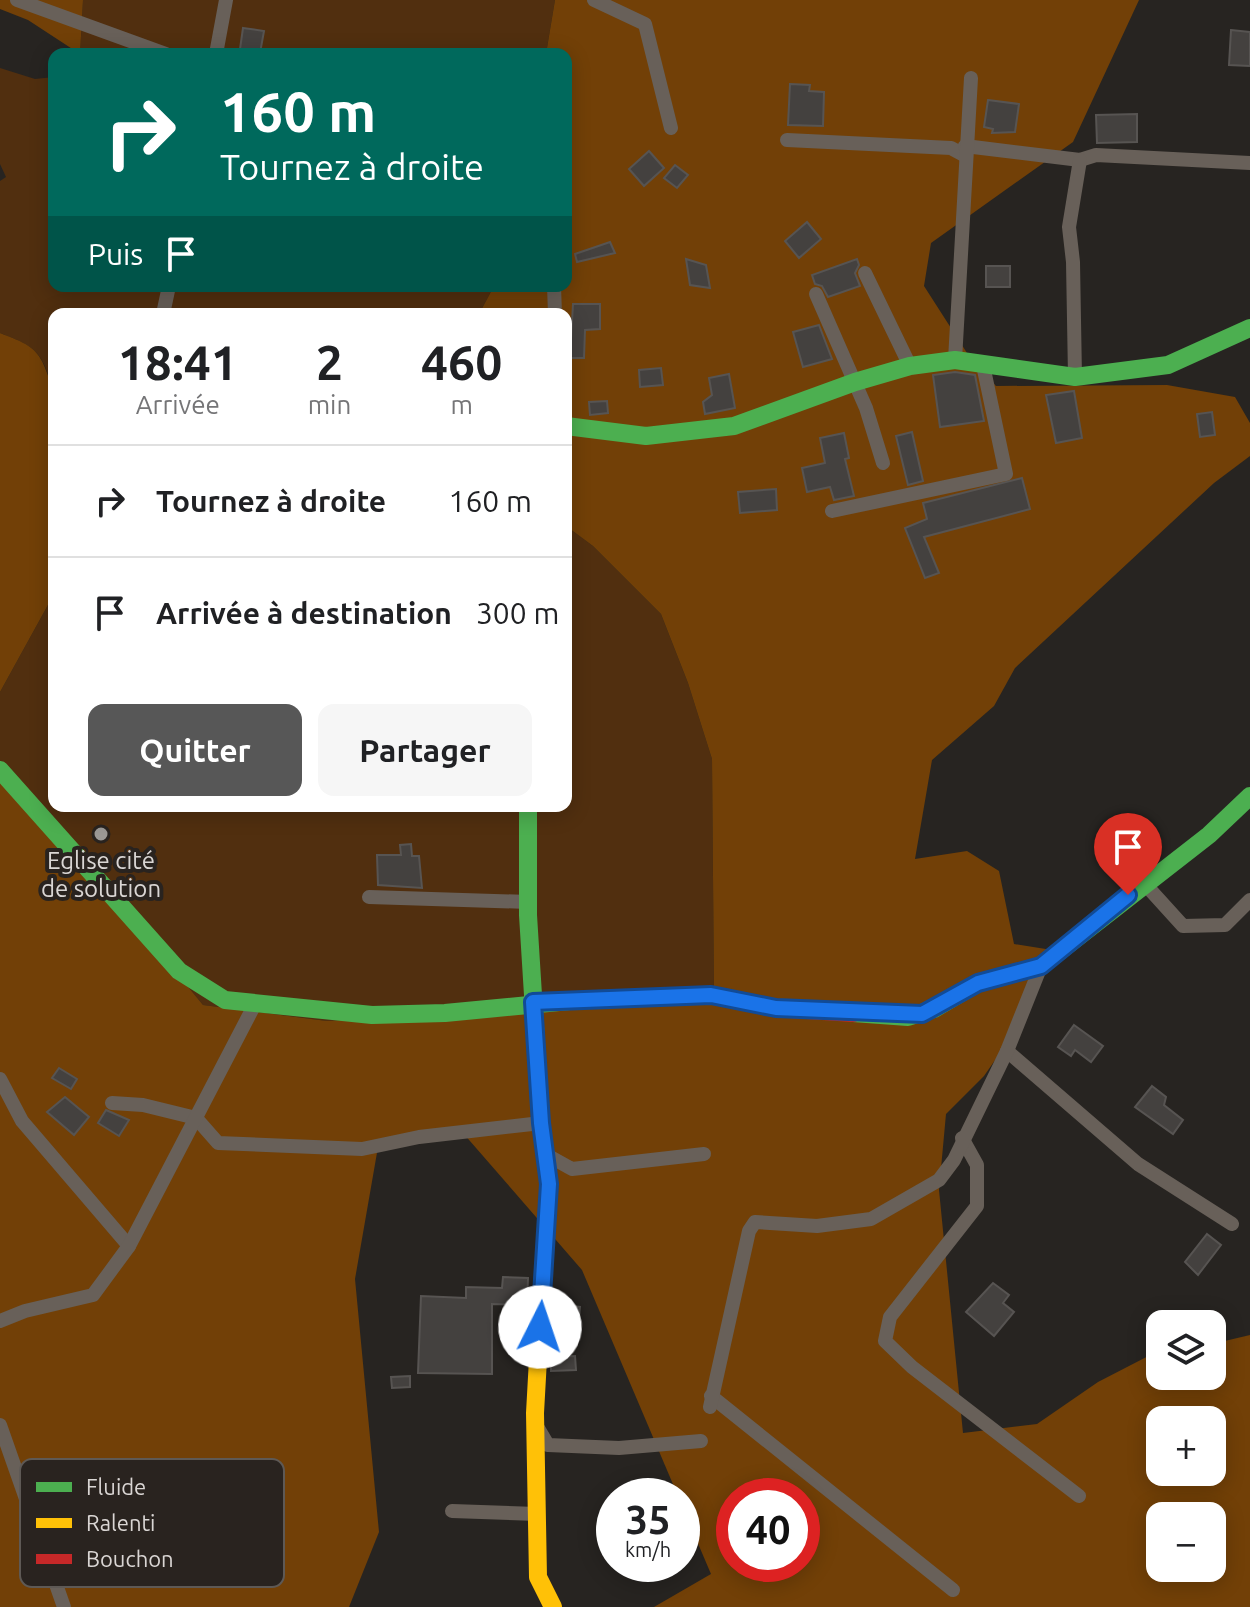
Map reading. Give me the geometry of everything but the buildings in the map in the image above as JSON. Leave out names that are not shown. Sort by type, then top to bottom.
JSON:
[{"type":"street","points":[[17,0],[149,48]]},
{"type":"street","points":[[217,48],[226,0]]},
{"type":"street","points":[[594,0],[645,24],[671,128]]},
{"type":"street","points":[[955,360],[964,151],[971,78]]},
{"type":"street","points":[[787,140],[951,148],[1080,160],[1096,155],[1250,163]]},
{"type":"street","points":[[1075,377],[1073,262],[1069,227],[1080,160]]},
{"type":"street","points":[[865,273],[910,366]]},
{"type":"street","points":[[816,294],[855,382],[883,463]]},
{"type":"street","points":[[572,427],[646,436],[734,426],[855,382],[910,366],[955,360],[1075,377],[1168,365],[1250,328]]},
{"type":"street","points":[[832,511],[1006,474],[983,365]]},
{"type":"street","points":[[0,770],[179,971],[225,1000],[372,1015],[445,1013],[533,1002],[711,995],[776,1008],[908,1017],[934,1009],[978,983],[1041,966],[1209,835],[1250,796]]},
{"type":"street","points":[[528,812],[533,1002],[541,1123],[549,1184],[535,1423],[538,1577],[553,1607]]},
{"type":"street","points":[[1144,883],[1183,926],[1225,925],[1250,900]]},
{"type":"street","points":[[369,897],[528,902]]},
{"type":"street","points":[[953,1590],[710,1401],[749,1231],[755,1222],[817,1226],[871,1219],[939,1180],[954,1160],[962,1138],[1007,1051],[1041,966]]},
{"type":"street","points":[[0,1321],[25,1311],[93,1295],[129,1246],[255,1004]]},
{"type":"street","points":[[1007,1051],[1138,1164],[1232,1224]]},
{"type":"street","points":[[0,1079],[22,1121],[129,1246]]},
{"type":"street","points":[[112,1103],[143,1105],[196,1118],[218,1143],[362,1149],[419,1137],[541,1123]]},
{"type":"street","points":[[962,1138],[977,1165],[977,1206],[890,1317],[885,1341],[912,1367],[1079,1496]]},
{"type":"street","points":[[545,1154],[572,1169],[704,1154]]},
{"type":"street","points":[[535,1423],[548,1445],[619,1448],[701,1441]]},
{"type":"street","points":[[0,1425],[20,1482]]},
{"type":"street","points":[[452,1511],[537,1514]]},
{"type":"street","points":[[57,1587],[64,1607]]},
{"type":"shaded area","points":[[0,0],[83,0],[80,48],[71,48],[28,20],[0,9]]},
{"type":"shaded area","points":[[83,0],[555,0],[547,48],[80,48]]},
{"type":"shaded area","points":[[555,0],[1139,0],[1073,142],[931,243],[924,286],[967,353],[996,386],[1167,385],[1235,397],[1250,423],[1250,456],[1214,483],[1015,668],[994,706],[932,760],[915,859],[967,851],[999,871],[1014,944],[1052,950],[1027,1014],[984,1076],[946,1114],[939,1190],[963,1433],[1037,1424],[1098,1382],[1146,1357],[1146,1390],[1226,1390],[1226,1341],[1250,1335],[1250,1607],[654,1607],[711,1574],[700,1548],[700,1478],[670,1478],[582,1270],[463,1133],[378,1147],[355,1279],[379,1532],[349,1607],[0,1607],[0,773],[84,860],[203,1005],[327,1021],[714,992],[712,759],[688,683],[661,614],[593,546],[572,530],[572,308],[482,308],[491,292],[572,292],[572,48],[547,48]]},
{"type":"shaded area","points":[[0,68],[35,79],[48,78],[48,292],[491,292],[482,308],[48,308],[48,374],[37,353],[0,333],[0,181],[6,177],[0,164]]},
{"type":"shaded area","points":[[0,333],[37,353],[48,376],[48,605],[0,692]]},
{"type":"shaded area","points":[[572,530],[593,546],[661,614],[688,683],[712,759],[714,992],[327,1021],[203,1005],[84,860],[0,773],[0,692],[48,605],[48,812],[572,812]]},
{"type":"traffic: fast","points":[[572,427],[646,436],[734,426],[855,382],[910,366],[955,360],[1075,377],[1168,365],[1250,328]]},
{"type":"traffic: fast","points":[[0,770],[179,971],[225,1000],[372,1015],[445,1013],[580,1000]]},
{"type":"traffic: fast","points":[[853,1013],[908,1017],[934,1009],[978,983],[1041,966],[1209,835],[1250,796]]},
{"type":"traffic: fast","points":[[528,812],[528,915],[541,1123],[549,1184],[540,1323]]},
{"type":"traffic: slow","points":[[540,1323],[535,1413],[538,1577],[553,1607]]},
{"type":"traffic: jam","points":[[580,1000],[711,995],[776,1008],[853,1013]]},
{"type":"place","name":"Eglise cité de solution","points":[[101,834]]},
{"type":"route","points":[[540,1327],[549,1184],[541,1123],[533,1002],[711,995],[776,1008],[908,1017],[934,1009],[978,983],[1041,966],[1128,895]]}]
